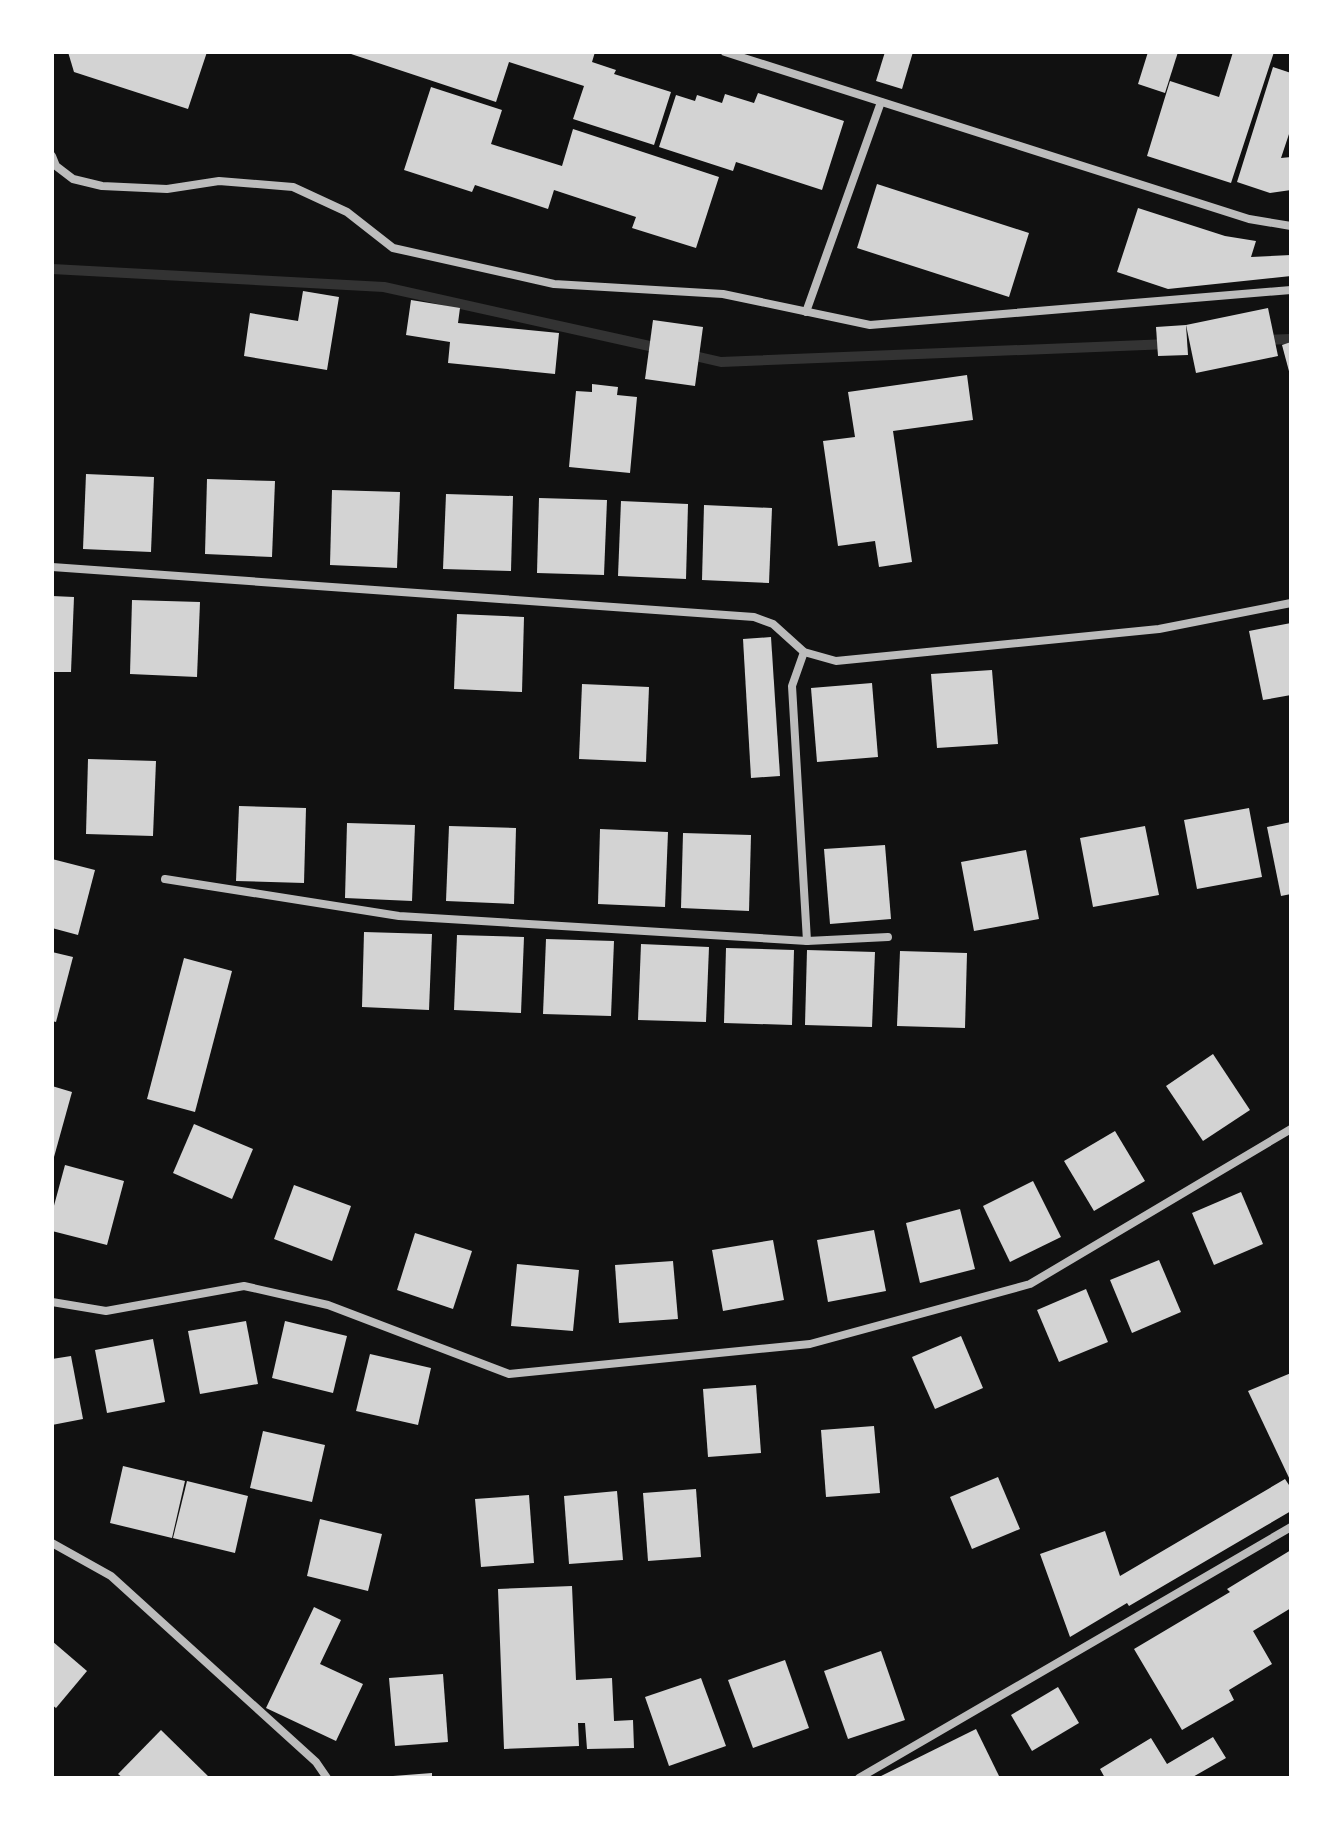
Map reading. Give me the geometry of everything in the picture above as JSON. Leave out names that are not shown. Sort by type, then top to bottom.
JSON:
[{"type":"street","points":[[725,52],[1249,219],[1291,226]]},
{"type":"street","points":[[806,312],[881,102]]},
{"type":"street","points":[[52,156],[56,166],[73,179],[102,186],[167,189],[219,181],[293,187],[347,212],[393,248],[554,284],[723,294],[870,325],[1291,290]]},
{"type":"street","points":[[52,567],[754,617],[773,624],[804,652],[836,661],[1159,629],[1291,603]]},
{"type":"street","points":[[804,652],[792,686],[807,941]]},
{"type":"street","points":[[165,879],[399,916],[807,941],[888,937]]},
{"type":"street","points":[[52,1302],[106,1311],[244,1286],[328,1305],[509,1374],[810,1344],[1030,1284],[1291,1129]]},
{"type":"street","points":[[859,1778],[1291,1527]]},
{"type":"street","points":[[52,1543],[111,1576],[316,1762],[327,1778]]},
{"type":"building","points":[[68,52],[207,52],[188,109],[74,72]]},
{"type":"building","points":[[345,52],[595,52],[592,62],[616,70],[614,74],[671,92],[654,145],[573,119],[584,86],[509,62],[496,102]]},
{"type":"building","points":[[885,52],[913,52],[902,89],[876,81]]},
{"type":"building","points":[[1148,52],[1178,52],[1165,93],[1138,84]]},
{"type":"building","points":[[1233,52],[1274,52],[1231,183],[1147,156],[1170,81],[1219,97]]},
{"type":"building","points":[[1273,67],[1291,73],[1291,128],[1281,158],[1291,157],[1291,190],[1270,193],[1237,182]]},
{"type":"building","points":[[431,87],[502,110],[491,144],[562,166],[573,129],[719,177],[696,248],[632,228],[636,217],[554,190],[548,209],[475,185],[472,192],[404,170]]},
{"type":"building","points":[[758,93],[844,121],[822,190],[736,162],[733,171],[659,147],[676,95],[695,101],[697,95],[722,103],[725,94],[754,103]]},
{"type":"building","points":[[877,184],[1029,233],[1009,297],[857,248]]},
{"type":"building","points":[[1138,208],[1225,236],[1256,241],[1251,257],[1291,255],[1291,276],[1168,289],[1117,272]]},
{"type":"building","points":[[303,291],[339,297],[327,370],[244,356],[250,313],[298,321]]},
{"type":"building","points":[[411,300],[460,308],[458,323],[559,333],[555,374],[448,363],[450,342],[406,335]]},
{"type":"building","points":[[1268,308],[1278,356],[1196,373],[1186,325]]},
{"type":"building","points":[[653,320],[703,327],[695,386],[645,379]]},
{"type":"building","points":[[1186,325],[1188,355],[1158,356],[1156,327]]},
{"type":"building","points":[[1291,342],[1291,375],[1290,375],[1282,345]]},
{"type":"building","points":[[967,375],[973,420],[893,431],[912,562],[879,567],[875,541],[838,546],[823,441],[855,437],[848,392]]},
{"type":"building","points":[[592,384],[618,387],[617,395],[637,397],[630,473],[569,467],[576,391],[592,392]]},
{"type":"building","points":[[86,474],[154,477],[151,552],[83,549]]},
{"type":"building","points":[[207,479],[275,481],[272,557],[205,554]]},
{"type":"building","points":[[332,490],[400,492],[397,568],[330,565]]},
{"type":"building","points":[[446,494],[513,496],[511,571],[443,569]]},
{"type":"building","points":[[539,498],[607,500],[604,575],[537,573]]},
{"type":"building","points":[[621,501],[688,504],[686,579],[618,576]]},
{"type":"building","points":[[704,505],[772,508],[769,583],[702,580]]},
{"type":"building","points":[[52,596],[74,597],[71,672],[52,672]]},
{"type":"building","points":[[132,600],[200,602],[197,677],[130,674]]},
{"type":"building","points":[[457,614],[524,617],[522,692],[454,689]]},
{"type":"building","points":[[1291,623],[1291,695],[1263,700],[1249,631]]},
{"type":"building","points":[[771,637],[780,776],[751,778],[743,639]]},
{"type":"building","points":[[992,670],[998,744],[937,748],[931,674]]},
{"type":"building","points":[[872,683],[878,757],[817,762],[811,688]]},
{"type":"building","points":[[582,684],[649,687],[646,762],[579,759]]},
{"type":"building","points":[[88,759],[156,761],[153,836],[86,834]]},
{"type":"building","points":[[239,806],[306,808],[304,883],[236,881]]},
{"type":"building","points":[[1249,808],[1262,877],[1197,889],[1184,820]]},
{"type":"building","points":[[1291,822],[1291,894],[1281,896],[1267,827]]},
{"type":"building","points":[[347,823],[415,825],[412,901],[345,898]]},
{"type":"building","points":[[449,826],[516,828],[514,904],[446,901]]},
{"type":"building","points":[[1145,826],[1159,895],[1093,907],[1080,838]]},
{"type":"building","points":[[600,829],[668,832],[665,907],[598,904]]},
{"type":"building","points":[[683,833],[751,835],[749,911],[681,908]]},
{"type":"building","points":[[885,845],[891,919],[830,924],[824,849]]},
{"type":"building","points":[[1026,850],[1039,919],[974,931],[961,862]]},
{"type":"building","points":[[52,859],[95,870],[78,935],[52,928]]},
{"type":"building","points":[[364,932],[432,934],[429,1010],[362,1007]]},
{"type":"building","points":[[457,935],[524,937],[521,1013],[454,1010]]},
{"type":"building","points":[[546,939],[614,941],[611,1016],[543,1014]]},
{"type":"building","points":[[641,944],[709,947],[706,1022],[638,1020]]},
{"type":"building","points":[[726,948],[794,950],[792,1025],[724,1023]]},
{"type":"building","points":[[807,950],[875,952],[872,1027],[805,1025]]},
{"type":"building","points":[[900,951],[967,953],[965,1028],[897,1026]]},
{"type":"building","points":[[52,952],[73,957],[56,1022],[52,1021]]},
{"type":"building","points":[[184,958],[232,971],[195,1112],[147,1099]]},
{"type":"building","points":[[1213,1054],[1250,1110],[1203,1141],[1166,1086]]},
{"type":"building","points":[[52,1086],[72,1092],[54,1157],[52,1156]]},
{"type":"building","points":[[194,1124],[253,1149],[232,1199],[173,1173]]},
{"type":"building","points":[[1115,1131],[1145,1181],[1094,1211],[1064,1161]]},
{"type":"building","points":[[65,1165],[124,1181],[107,1245],[52,1231],[52,1213]]},
{"type":"building","points":[[1033,1181],[1061,1237],[1010,1262],[983,1206]]},
{"type":"building","points":[[294,1185],[351,1206],[332,1261],[274,1239]]},
{"type":"building","points":[[1241,1192],[1263,1244],[1214,1265],[1192,1213]]},
{"type":"building","points":[[960,1209],[975,1269],[920,1283],[906,1223]]},
{"type":"building","points":[[874,1230],[886,1291],[828,1302],[817,1240]]},
{"type":"building","points":[[415,1233],[472,1251],[453,1309],[397,1290]]},
{"type":"building","points":[[773,1240],[784,1300],[723,1311],[712,1250]]},
{"type":"building","points":[[1159,1260],[1181,1312],[1132,1333],[1110,1280]]},
{"type":"building","points":[[673,1261],[678,1319],[619,1323],[615,1265]]},
{"type":"building","points":[[517,1264],[579,1270],[573,1331],[511,1326]]},
{"type":"building","points":[[1086,1289],[1108,1342],[1059,1362],[1037,1310]]},
{"type":"building","points":[[246,1321],[258,1384],[200,1394],[188,1331]]},
{"type":"building","points":[[285,1321],[347,1336],[333,1393],[272,1378]]},
{"type":"building","points":[[961,1336],[983,1388],[935,1409],[912,1357]]},
{"type":"building","points":[[153,1339],[165,1402],[107,1413],[95,1350]]},
{"type":"building","points":[[370,1354],[431,1368],[418,1425],[356,1411]]},
{"type":"building","points":[[71,1356],[83,1419],[52,1425],[52,1359]]},
{"type":"building","points":[[1291,1373],[1291,1482],[1248,1391]]},
{"type":"building","points":[[756,1385],[761,1453],[708,1457],[703,1389]]},
{"type":"building","points":[[874,1426],[880,1493],[826,1497],[821,1430]]},
{"type":"building","points":[[263,1431],[325,1445],[312,1502],[250,1488]]},
{"type":"building","points":[[123,1466],[185,1481],[172,1538],[110,1523]]},
{"type":"building","points":[[998,1477],[1020,1529],[972,1549],[950,1497]]},
{"type":"building","points":[[1285,1479],[1291,1488],[1291,1511],[1070,1637],[1040,1554],[1105,1531],[1120,1576]]},
{"type":"building","points":[[187,1481],[248,1496],[235,1553],[173,1538]]},
{"type":"building","points":[[696,1489],[701,1557],[648,1561],[643,1493]]},
{"type":"building","points":[[617,1491],[623,1560],[569,1564],[564,1496]]},
{"type":"building","points":[[529,1495],[534,1563],[481,1567],[475,1499]]},
{"type":"building","points":[[320,1519],[382,1534],[368,1591],[307,1576]]},
{"type":"building","points":[[1291,1550],[1291,1608],[1253,1631],[1272,1664],[1229,1690],[1234,1700],[1182,1730],[1134,1649],[1230,1592],[1227,1589]]},
{"type":"building","points":[[572,1586],[576,1680],[612,1678],[614,1721],[633,1720],[634,1748],[587,1749],[585,1723],[578,1723],[579,1746],[504,1749],[498,1589]]},
{"type":"building","points":[[314,1607],[341,1620],[320,1664],[363,1684],[336,1741],[266,1708]]},
{"type":"building","points":[[52,1641],[87,1671],[56,1708],[52,1705]]},
{"type":"building","points":[[881,1651],[905,1720],[848,1739],[824,1671]]},
{"type":"building","points":[[785,1660],[809,1728],[753,1748],[728,1680]]},
{"type":"building","points":[[443,1674],[448,1742],[395,1746],[389,1678]]},
{"type":"building","points":[[701,1678],[726,1746],[669,1766],[645,1697]]},
{"type":"building","points":[[1058,1687],[1079,1723],[1032,1751],[1011,1715]]},
{"type":"building","points":[[976,1729],[1000,1778],[877,1778]]},
{"type":"building","points":[[161,1730],[210,1778],[123,1778],[118,1774]]},
{"type":"building","points":[[1213,1737],[1226,1758],[1191,1778],[1105,1778],[1100,1769],[1151,1738],[1167,1764]]},
{"type":"building","points":[[432,1773],[432,1778],[393,1778],[393,1776]]},
{"type":"waterway","points":[[52,269],[384,287],[663,349]]},
{"type":"waterway","points":[[1261,340],[1291,339]]},
{"type":"waterway","points":[[686,354],[721,362],[1169,344]]}]
